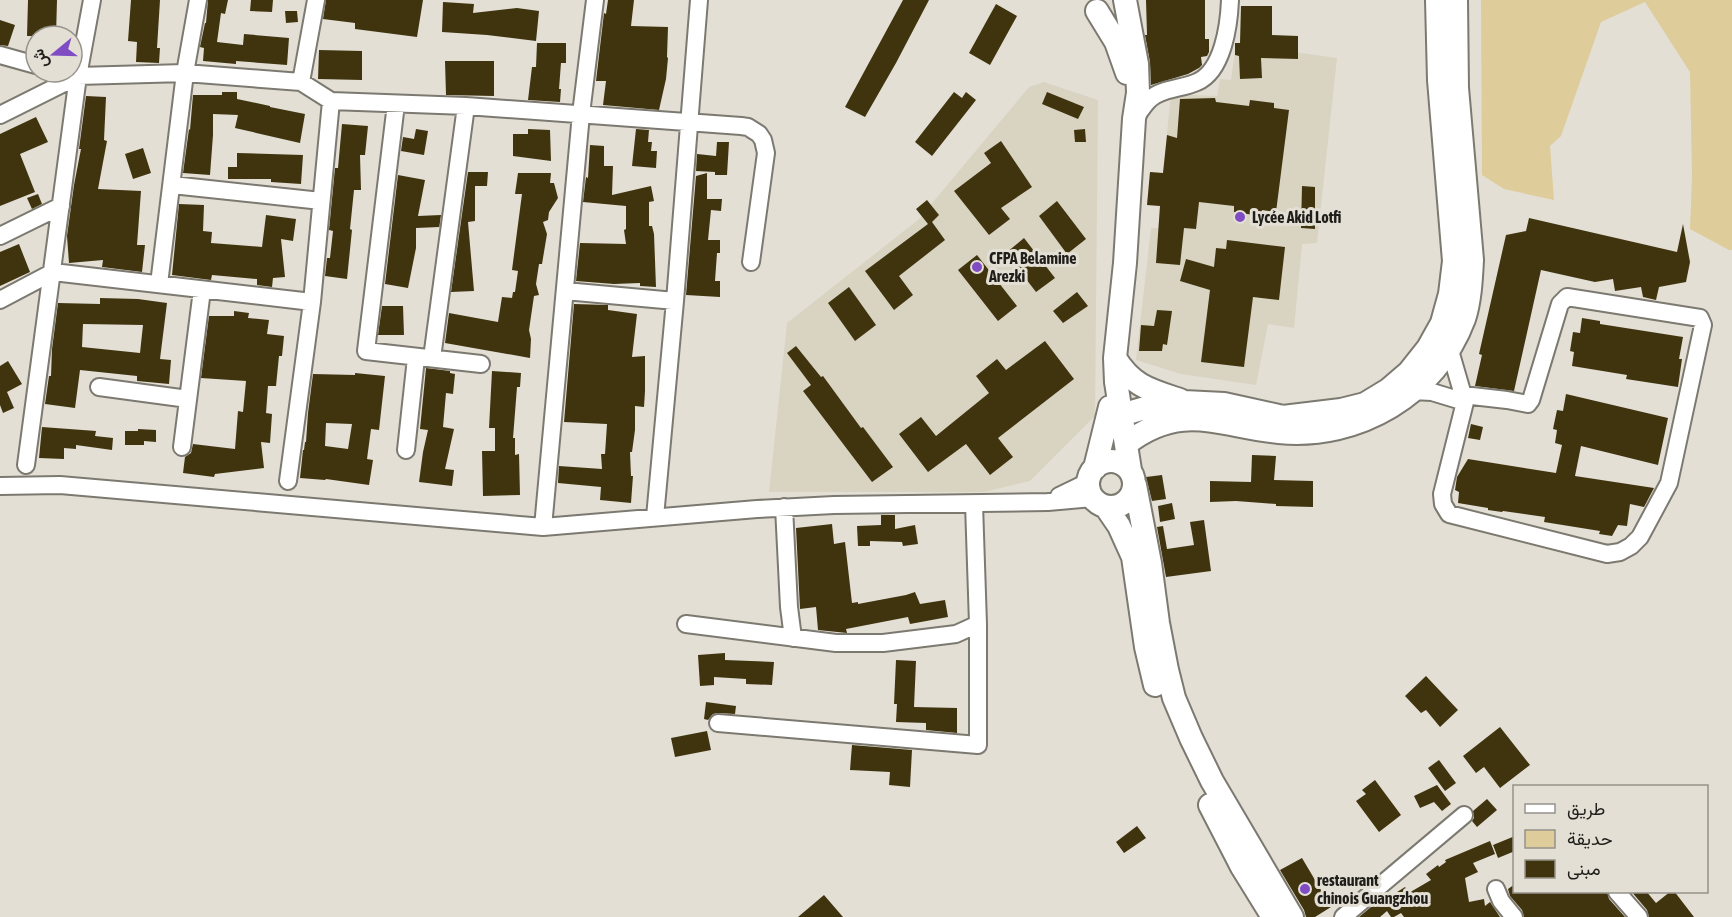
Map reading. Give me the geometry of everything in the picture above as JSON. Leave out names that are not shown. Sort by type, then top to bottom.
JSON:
[{"type":"main road","points":[[1093,5],[1104,12],[1111,11],[1123,0]]},
{"type":"main road","points":[[1095,489],[1114,418],[1116,382],[1114,358],[1125,263],[1134,119],[1138,93],[1137,64],[1123,0]]},
{"type":"main road","points":[[1114,418],[1160,405],[1184,402],[1224,404],[1283,417],[1341,410],[1365,404],[1388,390],[1409,372],[1428,348],[1442,323],[1450,294],[1454,261],[1439,81],[1437,0]]},
{"type":"main road","points":[[1126,444],[1156,425],[1185,418],[1207,419],[1280,433],[1312,432],[1346,427],[1373,418],[1395,405],[1440,362],[1464,317],[1472,260],[1457,88],[1456,0]]},
{"type":"main road","points":[[1093,5],[1116,42],[1124,62],[1128,74],[1134,119]]},
{"type":"main road","points":[[1114,358],[1133,381],[1152,391],[1184,402]]},
{"type":"main road","points":[[1114,418],[1126,444],[1150,563],[1160,635],[1174,698],[1212,781],[1292,917]]},
{"type":"main road","points":[[1095,489],[1114,507],[1122,505],[1133,493],[1132,478],[1125,465],[1117,461],[1101,463],[1095,489],[1119,526],[1133,558],[1146,647],[1160,701],[1192,771],[1242,867],[1273,917]]},
{"type":"street","points":[[84,27],[92,0]]},
{"type":"street","points":[[159,284],[185,73],[198,0]]},
{"type":"street","points":[[301,81],[316,0]]},
{"type":"street","points":[[543,527],[581,114],[595,0]]},
{"type":"street","points":[[655,517],[699,0]]},
{"type":"street","points":[[1134,119],[1150,99],[1162,92],[1198,82],[1211,73],[1222,49],[1230,0]]},
{"type":"street","points":[[0,55],[24,62]]},
{"type":"street","points":[[84,74],[185,73],[301,81],[331,101],[466,106],[688,121],[748,128],[759,134],[766,153],[751,262]]},
{"type":"street","points":[[0,115],[53,84]]},
{"type":"street","points":[[26,465],[62,206],[69,84]]},
{"type":"street","points":[[288,481],[312,303],[331,101]]},
{"type":"street","points":[[396,104],[366,351],[481,364]]},
{"type":"street","points":[[406,450],[424,358],[466,106]]},
{"type":"street","points":[[172,185],[321,201]]},
{"type":"street","points":[[0,236],[62,206]]},
{"type":"street","points":[[0,300],[53,272],[312,303]]},
{"type":"street","points":[[182,447],[202,290]]},
{"type":"street","points":[[565,291],[675,301]]},
{"type":"street","points":[[1412,391],[1432,392],[1464,399],[1498,398],[1528,404],[1560,304],[1567,297],[1700,318],[1703,325],[1669,483],[1640,537],[1620,552],[1607,554],[1449,514],[1443,504],[1442,494],[1464,399],[1449,347]]},
{"type":"street","points":[[99,387],[188,399]]},
{"type":"street","points":[[0,486],[60,485],[543,527],[784,507],[1048,502],[1095,489]]},
{"type":"street","points":[[718,723],[978,745],[978,624],[974,504]]},
{"type":"street","points":[[784,507],[789,607],[793,638]]},
{"type":"street","points":[[686,624],[836,643],[883,643],[956,634],[978,624]]},
{"type":"street","points":[[1343,917],[1464,815]]},
{"type":"street","points":[[1496,890],[1501,902],[1514,917]]},
{"type":"street","points":[[1619,893],[1639,917]]},
{"type":"shaded area","name":"Lycée Akid Lotfi","points":[[1236,44],[1337,58],[1317,243],[1302,244],[1294,328],[1268,324],[1256,385],[1181,374],[1136,360],[1151,228],[1159,228],[1160,206],[1147,205],[1150,172],[1163,173],[1171,94],[1217,96],[1220,79],[1231,80]]},
{"type":"shaded area","name":"CFPA Belamine Arezki","points":[[1044,82],[1098,100],[1095,416],[1030,481],[984,492],[769,492],[787,323],[918,220],[1029,87]]},
{"type":"green space","points":[[1481,0],[1732,0],[1732,250],[1690,229],[1692,177],[1690,72],[1645,2],[1601,22],[1561,136],[1550,146],[1554,200],[1504,189],[1482,175]]},
{"type":"building","points":[[28,0],[57,0],[56,24],[27,24]]},
{"type":"building","points":[[131,0],[160,0],[157,48],[160,48],[159,63],[136,62],[137,42],[128,41]]},
{"type":"building","points":[[208,0],[228,0],[225,14],[221,13],[217,42],[243,45],[244,34],[289,38],[287,65],[203,61],[204,48],[200,47],[206,23]]},
{"type":"building","points":[[251,0],[273,0],[272,12],[250,11]]},
{"type":"building","points":[[326,0],[423,0],[417,37],[355,29],[355,23],[323,19]]},
{"type":"building","points":[[608,0],[634,0],[631,26],[668,27],[666,79],[659,110],[603,105],[606,81],[596,81],[604,13],[606,14]]},
{"type":"building","points":[[903,0],[929,0],[865,117],[845,107]]},
{"type":"building","points":[[1146,0],[1205,0],[1205,39],[1209,39],[1209,52],[1207,56],[1201,57],[1202,65],[1199,68],[1188,74],[1151,85],[1145,35],[1147,35]]},
{"type":"building","points":[[443,2],[474,4],[473,13],[517,8],[539,11],[536,41],[442,32]]},
{"type":"building","points":[[996,4],[1017,16],[990,65],[969,53]]},
{"type":"building","points":[[1241,6],[1272,6],[1272,35],[1298,36],[1298,59],[1261,58],[1262,78],[1240,79],[1239,56],[1235,55],[1235,43],[1240,43]]},
{"type":"building","points":[[285,11],[297,11],[298,22],[286,23]]},
{"type":"building","points":[[0,20],[15,25],[8,46],[0,45]]},
{"type":"building","points":[[537,43],[566,43],[566,63],[561,63],[560,102],[528,100],[532,67],[536,67]]},
{"type":"building","points":[[319,50],[362,51],[362,80],[318,79]]},
{"type":"building","points":[[445,61],[494,61],[494,96],[446,95]]},
{"type":"building","points":[[222,92],[237,92],[237,99],[305,114],[300,143],[235,128],[238,115],[213,114],[210,175],[183,173],[193,95],[222,95]]},
{"type":"building","points":[[954,92],[962,98],[966,92],[976,100],[932,156],[915,142]]},
{"type":"building","points":[[1047,92],[1084,107],[1078,119],[1042,104]]},
{"type":"building","points":[[86,96],[106,97],[104,140],[107,141],[98,189],[141,191],[137,245],[145,245],[142,272],[102,267],[103,260],[69,263],[67,236],[81,149],[79,149]]},
{"type":"building","points":[[1215,98],[1216,102],[1249,106],[1250,100],[1274,103],[1274,108],[1289,110],[1276,212],[1262,210],[1261,216],[1234,212],[1234,206],[1199,202],[1196,229],[1184,228],[1180,265],[1156,263],[1160,206],[1147,205],[1150,172],[1163,173],[1167,135],[1177,138],[1180,99]]},
{"type":"building","points":[[36,117],[48,142],[20,154],[35,192],[0,206],[0,134]]},
{"type":"building","points":[[342,124],[368,126],[365,155],[360,155],[361,190],[354,190],[347,279],[325,276],[327,258],[330,258],[333,231],[329,230]]},
{"type":"building","points":[[416,129],[428,131],[424,155],[401,151],[403,137],[414,139]]},
{"type":"building","points":[[528,129],[550,130],[551,161],[513,156],[513,134],[528,134]]},
{"type":"building","points":[[636,129],[649,130],[648,142],[652,142],[651,151],[657,151],[656,168],[632,166]]},
{"type":"building","points":[[1085,129],[1086,142],[1075,142],[1074,130]]},
{"type":"building","points":[[1001,141],[1032,187],[1001,208],[1010,219],[989,235],[954,191],[991,163],[984,153]]},
{"type":"building","points":[[717,142],[729,142],[727,175],[696,171],[697,154],[716,156]]},
{"type":"building","points":[[590,145],[604,146],[604,166],[613,166],[612,195],[651,186],[654,201],[649,202],[649,226],[652,226],[654,234],[656,287],[640,286],[640,283],[614,284],[576,281],[580,243],[626,244],[624,230],[626,229],[626,206],[583,202],[586,177],[588,178]]},
{"type":"building","points":[[143,148],[151,173],[133,179],[125,154]]},
{"type":"building","points":[[237,153],[303,155],[301,184],[271,182],[271,179],[228,179],[228,167],[237,167]]},
{"type":"building","points":[[468,172],[488,172],[487,186],[475,186],[475,221],[468,222],[474,291],[451,292]]},
{"type":"building","points":[[518,173],[551,173],[550,183],[554,183],[558,198],[549,212],[548,220],[543,222],[547,234],[536,284],[539,295],[534,296],[529,330],[530,358],[445,343],[449,313],[498,322],[502,297],[512,298],[515,292],[518,271],[512,270],[522,194],[515,194]]},
{"type":"building","points":[[707,173],[707,199],[722,199],[721,211],[711,210],[708,240],[720,240],[715,281],[720,281],[720,297],[686,295],[696,176]]},
{"type":"building","points":[[398,175],[425,180],[418,216],[441,215],[439,229],[439,227],[416,228],[416,248],[408,288],[385,284]]},
{"type":"building","points":[[1302,186],[1315,187],[1315,229],[1301,228]]},
{"type":"building","points":[[38,194],[42,204],[32,209],[27,198]]},
{"type":"building","points":[[927,200],[939,215],[932,222],[945,240],[899,276],[913,295],[894,310],[865,271],[928,224],[916,209]]},
{"type":"building","points":[[1057,201],[1086,239],[1067,254],[1039,216]]},
{"type":"building","points":[[179,204],[204,205],[203,231],[212,232],[211,243],[262,247],[266,215],[296,219],[293,241],[281,239],[285,277],[273,278],[272,287],[257,285],[257,279],[212,275],[211,280],[172,275]]},
{"type":"building","points":[[1529,218],[1677,252],[1683,224],[1690,262],[1686,282],[1659,287],[1656,300],[1643,297],[1641,287],[1615,291],[1613,279],[1595,282],[1541,270],[1514,391],[1475,386],[1482,355],[1479,354],[1506,235],[1526,231]]},
{"type":"building","points":[[1024,238],[1055,278],[1036,292],[1006,253]]},
{"type":"building","points":[[1227,240],[1285,247],[1279,300],[1253,297],[1244,367],[1201,362],[1210,290],[1180,281],[1186,259],[1214,267],[1216,248],[1226,249]]},
{"type":"building","points":[[19,244],[30,272],[0,286],[0,252]]},
{"type":"building","points":[[977,255],[1017,306],[998,321],[958,270]]},
{"type":"building","points":[[849,287],[876,325],[855,341],[828,303]]},
{"type":"building","points":[[1077,292],[1088,306],[1063,323],[1053,311]]},
{"type":"building","points":[[100,298],[138,299],[167,303],[160,359],[171,360],[169,384],[137,381],[137,376],[80,370],[75,408],[45,404],[49,376],[51,376],[58,303],[100,304]],"holes":[[[83,324],[143,325],[140,353],[82,347]]]},
{"type":"building","points":[[574,304],[608,305],[608,310],[637,314],[632,357],[645,356],[645,391],[644,407],[635,406],[635,430],[632,452],[630,452],[631,476],[633,476],[631,503],[600,500],[601,487],[558,483],[559,466],[602,469],[601,454],[605,454],[607,424],[564,422]]},
{"type":"building","points":[[382,306],[403,306],[404,335],[378,335]]},
{"type":"building","points":[[1157,310],[1172,311],[1167,345],[1163,344],[1162,351],[1139,351],[1141,325],[1154,326]]},
{"type":"building","points":[[234,311],[249,313],[248,318],[269,320],[267,334],[284,336],[276,386],[268,386],[266,413],[272,414],[270,443],[261,442],[264,468],[215,474],[214,477],[183,473],[185,457],[191,453],[193,444],[235,449],[238,411],[243,412],[246,381],[201,378],[209,316],[234,316]]},
{"type":"building","points":[[1582,318],[1600,321],[1600,324],[1683,337],[1678,387],[1626,379],[1627,375],[1572,366],[1574,352],[1570,351],[1573,332],[1580,333]]},
{"type":"building","points":[[1045,341],[1074,379],[998,438],[1013,457],[990,475],[966,444],[928,472],[899,434],[921,417],[936,436],[989,393],[976,376],[997,359],[1006,370]]},
{"type":"building","points":[[796,346],[821,377],[823,376],[893,467],[872,482],[803,391],[811,385],[787,353]]},
{"type":"building","points":[[8,361],[22,384],[7,392],[14,408],[3,413],[0,405],[0,366]]},
{"type":"building","points":[[426,368],[450,371],[455,374],[453,394],[446,393],[443,427],[454,429],[445,469],[454,470],[452,486],[419,482],[428,430],[420,429]]},
{"type":"building","points":[[492,371],[521,373],[520,387],[517,387],[513,438],[515,438],[515,455],[519,454],[520,495],[483,496],[482,451],[495,451],[495,428],[489,428]]},
{"type":"building","points":[[355,373],[385,376],[379,430],[371,429],[367,459],[373,460],[369,485],[300,478],[313,374],[355,375]],"holes":[[[326,423],[352,424],[348,449],[325,446]]]},
{"type":"building","points":[[1566,394],[1668,418],[1658,465],[1581,446],[1575,476],[1654,488],[1644,507],[1630,504],[1627,526],[1618,525],[1612,536],[1599,534],[1600,531],[1544,522],[1545,517],[1488,510],[1488,508],[1458,503],[1459,492],[1455,490],[1457,477],[1468,459],[1556,473],[1562,445],[1555,443],[1557,430],[1553,429],[1557,410],[1563,411]]},
{"type":"building","points":[[1471,424],[1483,427],[1480,440],[1468,438]]},
{"type":"building","points":[[42,427],[96,431],[95,436],[113,438],[112,450],[76,445],[76,449],[64,448],[64,459],[39,458]]},
{"type":"building","points":[[138,429],[156,430],[156,442],[144,441],[144,445],[125,445],[125,431],[138,431]]},
{"type":"building","points":[[1252,455],[1276,456],[1274,480],[1313,481],[1313,507],[1276,506],[1276,504],[1236,501],[1210,502],[1210,481],[1251,482]]},
{"type":"building","points":[[1162,475],[1166,499],[1152,501],[1146,477]]},
{"type":"building","points":[[1172,503],[1175,519],[1160,522],[1158,506]]},
{"type":"building","points":[[881,515],[895,515],[895,529],[915,525],[918,544],[903,546],[902,542],[870,541],[870,546],[858,546],[857,526],[881,525]]},
{"type":"building","points":[[1204,520],[1211,571],[1166,577],[1157,527],[1163,526],[1167,549],[1194,545],[1190,522]]},
{"type":"building","points":[[832,524],[834,544],[845,542],[852,603],[858,602],[858,604],[915,592],[920,604],[945,600],[948,617],[910,624],[908,617],[846,629],[847,633],[818,630],[816,607],[800,609],[796,528]]},
{"type":"building","points":[[725,653],[725,660],[774,662],[772,685],[746,684],[746,679],[714,677],[714,685],[700,686],[698,655]]},
{"type":"building","points":[[896,660],[916,661],[914,707],[957,708],[957,733],[926,730],[926,723],[896,722],[897,704],[894,704]]},
{"type":"building","points":[[1426,676],[1458,710],[1440,727],[1426,710],[1421,713],[1405,696]]},
{"type":"building","points":[[706,702],[736,706],[735,714],[718,713],[713,714],[708,720],[704,719]]},
{"type":"building","points":[[1500,727],[1530,765],[1500,788],[1484,767],[1476,773],[1463,756]]},
{"type":"building","points":[[707,731],[711,750],[675,757],[671,738]]},
{"type":"building","points":[[852,745],[912,750],[910,787],[889,785],[890,772],[850,770]]},
{"type":"building","points":[[1439,760],[1456,783],[1445,791],[1428,768]]},
{"type":"building","points":[[1375,780],[1401,815],[1379,832],[1356,801],[1366,794],[1362,790]]},
{"type":"building","points":[[1437,785],[1451,804],[1442,811],[1434,802],[1420,808],[1414,796]]},
{"type":"building","points":[[1487,799],[1497,810],[1477,827],[1472,821],[1473,811]]},
{"type":"building","points":[[1137,826],[1146,838],[1124,853],[1116,842]]},
{"type":"building","points":[[1513,837],[1513,852],[1498,858],[1493,845]]},
{"type":"building","points":[[1490,841],[1495,854],[1473,863],[1478,872],[1465,878],[1469,902],[1484,899],[1485,906],[1490,902],[1500,917],[1404,917],[1401,913],[1391,917],[1387,911],[1380,917],[1359,917],[1377,902],[1378,904],[1405,887],[1409,893],[1431,880],[1426,874],[1446,862],[1445,860]]},
{"type":"building","name":"restaurant chinois Guangzhou","points":[[1302,858],[1331,907],[1315,917],[1306,917],[1280,870]]},
{"type":"building","points":[[1513,885],[1513,893],[1608,893],[1609,899],[1625,917],[1524,917],[1508,889]]},
{"type":"building","points":[[1633,893],[1648,893],[1656,903],[1668,893],[1676,893],[1694,917],[1649,917],[1647,910]]},
{"type":"building","points":[[824,895],[843,917],[798,917]]},
{"type":"place","name":"Lycée Akid Lotfi","points":[[1240,217]]},
{"type":"place","name":"CFPA Belamine Arezki","points":[[977,267]]},
{"type":"place","name":"restaurant chinois Guangzhou","points":[[1305,889]]}]
